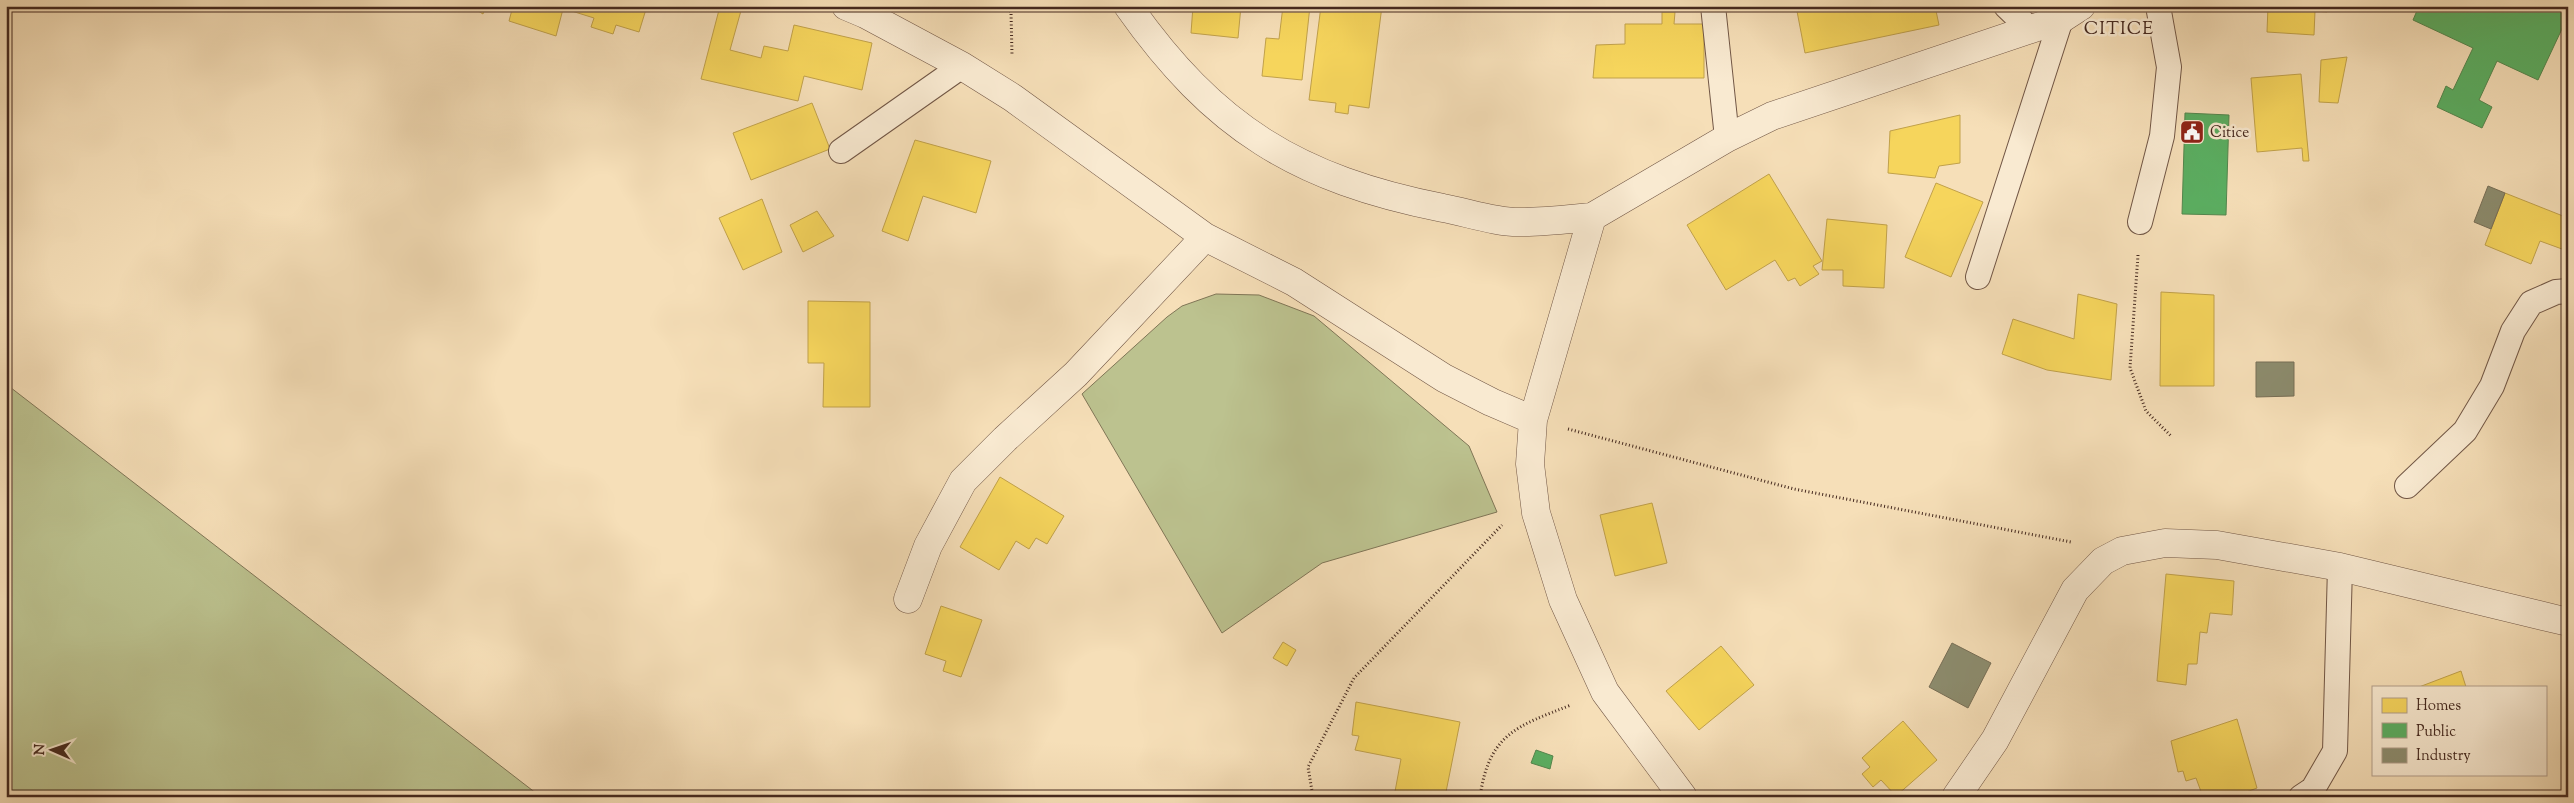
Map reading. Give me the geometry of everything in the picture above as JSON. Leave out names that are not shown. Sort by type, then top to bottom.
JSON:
[{"type":"street","points":[[846,6],[865,14],[962,66],[1013,98],[1205,237],[1294,282],[1444,378],[1491,402],[1533,420]]},
{"type":"street","points":[[1128,6],[1175,68],[1203,97],[1245,132],[1315,172],[1396,198],[1518,222],[1592,217],[1727,138],[1772,116],[2030,29],[2071,13]]},
{"type":"street","points":[[1592,217],[1533,420],[1530,464],[1536,514],[1563,600],[1605,692],[1683,797]]},
{"type":"street","points":[[908,599],[928,546],[964,481],[1005,439],[1076,374],[1205,237]]},
{"type":"street","points":[[1956,797],[1995,740],[2075,590],[2103,560],[2122,551],[2165,543],[2218,545],[2340,568],[2568,622]]},
{"type":"lane","points":[[1713,6],[1727,138]]},
{"type":"lane","points":[[2006,6],[2030,29]]},
{"type":"lane","points":[[2140,222],[2162,136],[2169,67],[2158,6]]},
{"type":"lane","points":[[1978,277],[2071,13]]},
{"type":"lane","points":[[841,150],[962,66]]},
{"type":"lane","points":[[2407,486],[2465,431],[2492,386],[2513,331],[2531,303],[2556,292],[2568,291]]},
{"type":"lane","points":[[2301,797],[2313,789],[2335,750],[2340,568]]},
{"type":"path","points":[[1005,6],[1011,12],[1013,98]]},
{"type":"path","points":[[2140,222],[2130,368],[2146,412],[2172,437]]},
{"type":"path","points":[[1533,420],[1794,489],[2122,551]]},
{"type":"path","points":[[1313,797],[1308,767],[1354,678],[1500,526],[1536,514]]},
{"type":"path","points":[[1480,797],[1494,752],[1512,730],[1605,692]]},
{"type":"green space","points":[[1216,294],[1259,295],[1314,316],[1469,446],[1497,512],[1322,563],[1222,633],[1082,394],[1167,317],[1182,306]]},
{"type":"green space","points":[[6,384],[541,797],[6,797]]},
{"type":"building: Homes","points":[[470,6],[486,6],[483,14]]},
{"type":"building: Homes","points":[[513,6],[554,6],[563,9],[556,36],[509,21]]},
{"type":"building: Homes","points":[[562,6],[647,6],[639,32],[616,25],[613,34],[591,27],[594,18],[562,8]]},
{"type":"building: Homes","points":[[720,6],[742,7],[730,50],[761,58],[764,46],[788,51],[794,25],[872,43],[862,90],[804,76],[798,101],[701,79]]},
{"type":"building: Homes","points":[[1193,6],[1241,6],[1238,38],[1191,33]]},
{"type":"building: Homes","points":[[1283,6],[1310,6],[1302,80],[1262,76],[1266,38],[1279,39]]},
{"type":"building: Homes","points":[[1321,6],[1382,6],[1369,108],[1349,105],[1348,114],[1335,112],[1336,103],[1309,100]]},
{"type":"building: Homes","points":[[1796,6],[1935,6],[1939,25],[1805,53]]},
{"type":"building: Homes","points":[[2268,6],[2328,6],[2327,12],[2315,11],[2314,35],[2267,32]]},
{"type":"building: Homes","points":[[1662,12],[1675,12],[1674,24],[1704,24],[1704,78],[1593,78],[1596,45],[1625,44],[1625,24],[1662,24]]},
{"type":"building: Homes","points":[[2347,57],[2338,103],[2319,102],[2321,60]]},
{"type":"building: Homes","points":[[2301,74],[2309,161],[2303,161],[2302,148],[2257,152],[2251,78]]},
{"type":"building: Homes","points":[[812,103],[830,149],[751,180],[733,133]]},
{"type":"building: Homes","points":[[1960,115],[1960,163],[1939,166],[1935,178],[1888,173],[1890,131]]},
{"type":"building: Homes","points":[[915,140],[991,161],[976,213],[923,196],[908,241],[882,231]]},
{"type":"building: Homes","points":[[1769,174],[1822,261],[1813,266],[1819,274],[1800,286],[1795,278],[1788,281],[1775,260],[1726,290],[1687,225]]},
{"type":"building: Homes","points":[[1936,183],[1983,202],[1951,277],[1905,257]]},
{"type":"building: Homes","points":[[2505,193],[2568,218],[2568,234],[2562,249],[2540,241],[2531,264],[2485,245]]},
{"type":"building: Homes","points":[[762,199],[782,252],[743,270],[719,218]]},
{"type":"building: Homes","points":[[817,211],[834,236],[803,252],[790,225]]},
{"type":"building: Homes","points":[[1827,219],[1887,225],[1884,288],[1843,286],[1843,270],[1822,270]]},
{"type":"building: Homes","points":[[2161,292],[2214,295],[2214,386],[2160,386]]},
{"type":"building: Homes","points":[[2078,294],[2117,304],[2111,380],[2047,370],[2002,354],[2013,319],[2074,339]]},
{"type":"building: Homes","points":[[808,301],[870,302],[870,407],[823,407],[824,363],[808,363]]},
{"type":"building: Homes","points":[[1000,477],[1064,516],[1047,544],[1036,538],[1029,549],[1016,541],[999,570],[960,547]]},
{"type":"building: Homes","points":[[1652,503],[1667,563],[1615,576],[1600,515]]},
{"type":"building: Homes","points":[[2166,574],[2234,581],[2232,615],[2210,613],[2207,633],[2200,632],[2197,664],[2188,664],[2186,685],[2157,681]]},
{"type":"building: Homes","points":[[941,606],[982,620],[961,677],[943,671],[946,661],[925,654]]},
{"type":"building: Homes","points":[[1283,642],[1296,650],[1287,666],[1273,658]]},
{"type":"building: Homes","points":[[1721,646],[1754,685],[1699,730],[1666,691]]},
{"type":"building: Homes","points":[[2461,671],[2466,686],[2422,686]]},
{"type":"building: Homes","points":[[1356,702],[1460,722],[1445,797],[1394,797],[1401,759],[1355,750],[1359,736],[1352,735]]},
{"type":"building: Homes","points":[[2237,719],[2257,788],[2233,797],[2203,797],[2196,778],[2186,781],[2183,771],[2178,772],[2171,741]]},
{"type":"building: Homes","points":[[1903,721],[1937,760],[1896,796],[1881,780],[1873,787],[1862,774],[1870,767],[1862,758]]},
{"type":"building: Public","points":[[2419,6],[2568,6],[2568,16],[2538,80],[2497,61],[2479,100],[2492,107],[2482,128],[2437,107],[2446,86],[2453,90],[2473,48],[2413,20]]},
{"type":"building: Public","points":[[2185,113],[2229,115],[2226,215],[2182,214]]},
{"type":"building: Public","points":[[1536,750],[1553,756],[1550,769],[1531,763]]},
{"type":"building: Industry","points":[[2488,186],[2505,193],[2491,229],[2474,222]]},
{"type":"building: Industry","points":[[2256,362],[2294,362],[2294,396],[2256,397]]},
{"type":"building: Industry","points":[[1952,643],[1991,663],[1968,708],[1929,687]]},
{"type":"place","name":"Citice","points":[[2192,132]]},
{"type":"district","name":"CITICE","points":[[2119,28]]}]
